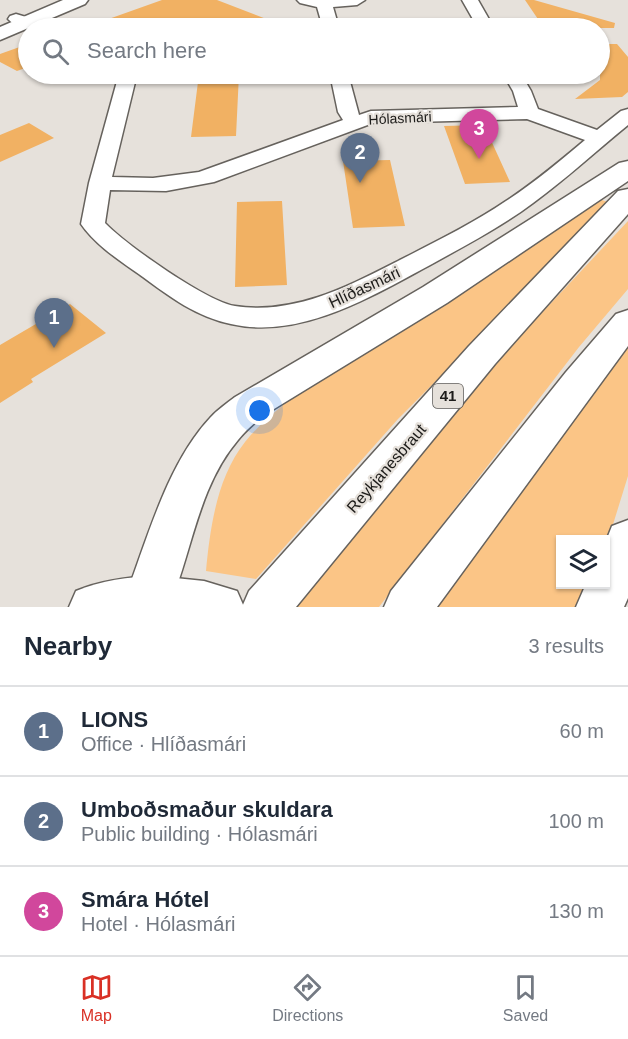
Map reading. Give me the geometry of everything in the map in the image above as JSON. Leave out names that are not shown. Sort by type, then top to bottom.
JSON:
[{"type":"main road","points":[[32,18],[59,0]]},
{"type":"main road","points":[[37,18],[79,0]]},
{"type":"main road","points":[[0,34],[18,26]]},
{"type":"main road","points":[[93,607],[188,602],[186,494],[202,460],[222,430],[248,407],[615,191],[628,169]]},
{"type":"main road","name":"Reykjanesbraut","points":[[266,607],[482,355],[615,191]]},
{"type":"main road","points":[[408,607],[579,382],[628,322]]},
{"type":"main road","points":[[600,607],[628,540]]},
{"type":"street","points":[[305,0],[323,4],[357,0]]},
{"type":"street","points":[[470,0],[480,18]]},
{"type":"street","points":[[323,4],[329,18]]},
{"type":"street","name":"Hlíðasmári","points":[[125,84],[100,183],[93,224],[102,234],[175,286],[216,311],[254,318],[287,316],[334,303],[474,232],[526,198],[628,115]]},
{"type":"street","points":[[341,84],[348,112],[354,122]]},
{"type":"street","points":[[518,84],[529,113]]},
{"type":"street","name":"Hólasmári","points":[[100,183],[154,186],[180,184],[226,170],[371,117],[529,113],[600,138]]},
{"type":"lane","points":[[615,191],[628,159]]},
{"type":"shaded area","points":[[602,200],[610,203],[553,264],[398,419],[256,579],[206,571],[216,504],[221,487],[235,456],[259,426],[310,386]]},
{"type":"shaded area","points":[[628,221],[628,289],[579,347],[379,607],[294,607],[507,350]]},
{"type":"shaded area","points":[[628,330],[628,476],[610,535],[556,535],[556,589],[587,589],[579,607],[418,607]]},
{"type":"building","points":[[162,0],[217,0],[264,18],[111,18]]},
{"type":"building","points":[[525,0],[534,0],[597,18],[537,18]]},
{"type":"building","points":[[610,22],[615,23],[614,28],[610,28]]},
{"type":"building","points":[[610,44],[617,44],[628,57],[628,92],[622,97],[575,99],[595,84],[610,84]]},
{"type":"building","points":[[18,48],[18,71],[0,62],[0,54]]},
{"type":"building","points":[[198,84],[239,84],[236,136],[191,137]]},
{"type":"building","points":[[29,123],[54,138],[0,162],[0,135]]},
{"type":"building","points":[[484,125],[510,182],[465,184],[444,126]]},
{"type":"building","points":[[390,160],[405,226],[353,228],[343,161]]},
{"type":"building","points":[[282,201],[287,285],[235,287],[237,202]]},
{"type":"building","points":[[70,304],[106,333],[31,379],[33,382],[0,403],[0,345]]},
{"type":"place","name":"Smára Hótel","points":[[479,159]]},
{"type":"place","name":"Umboðsmaður skuldara","points":[[360,183]]},
{"type":"place","name":"LIONS","points":[[54,348]]}]
